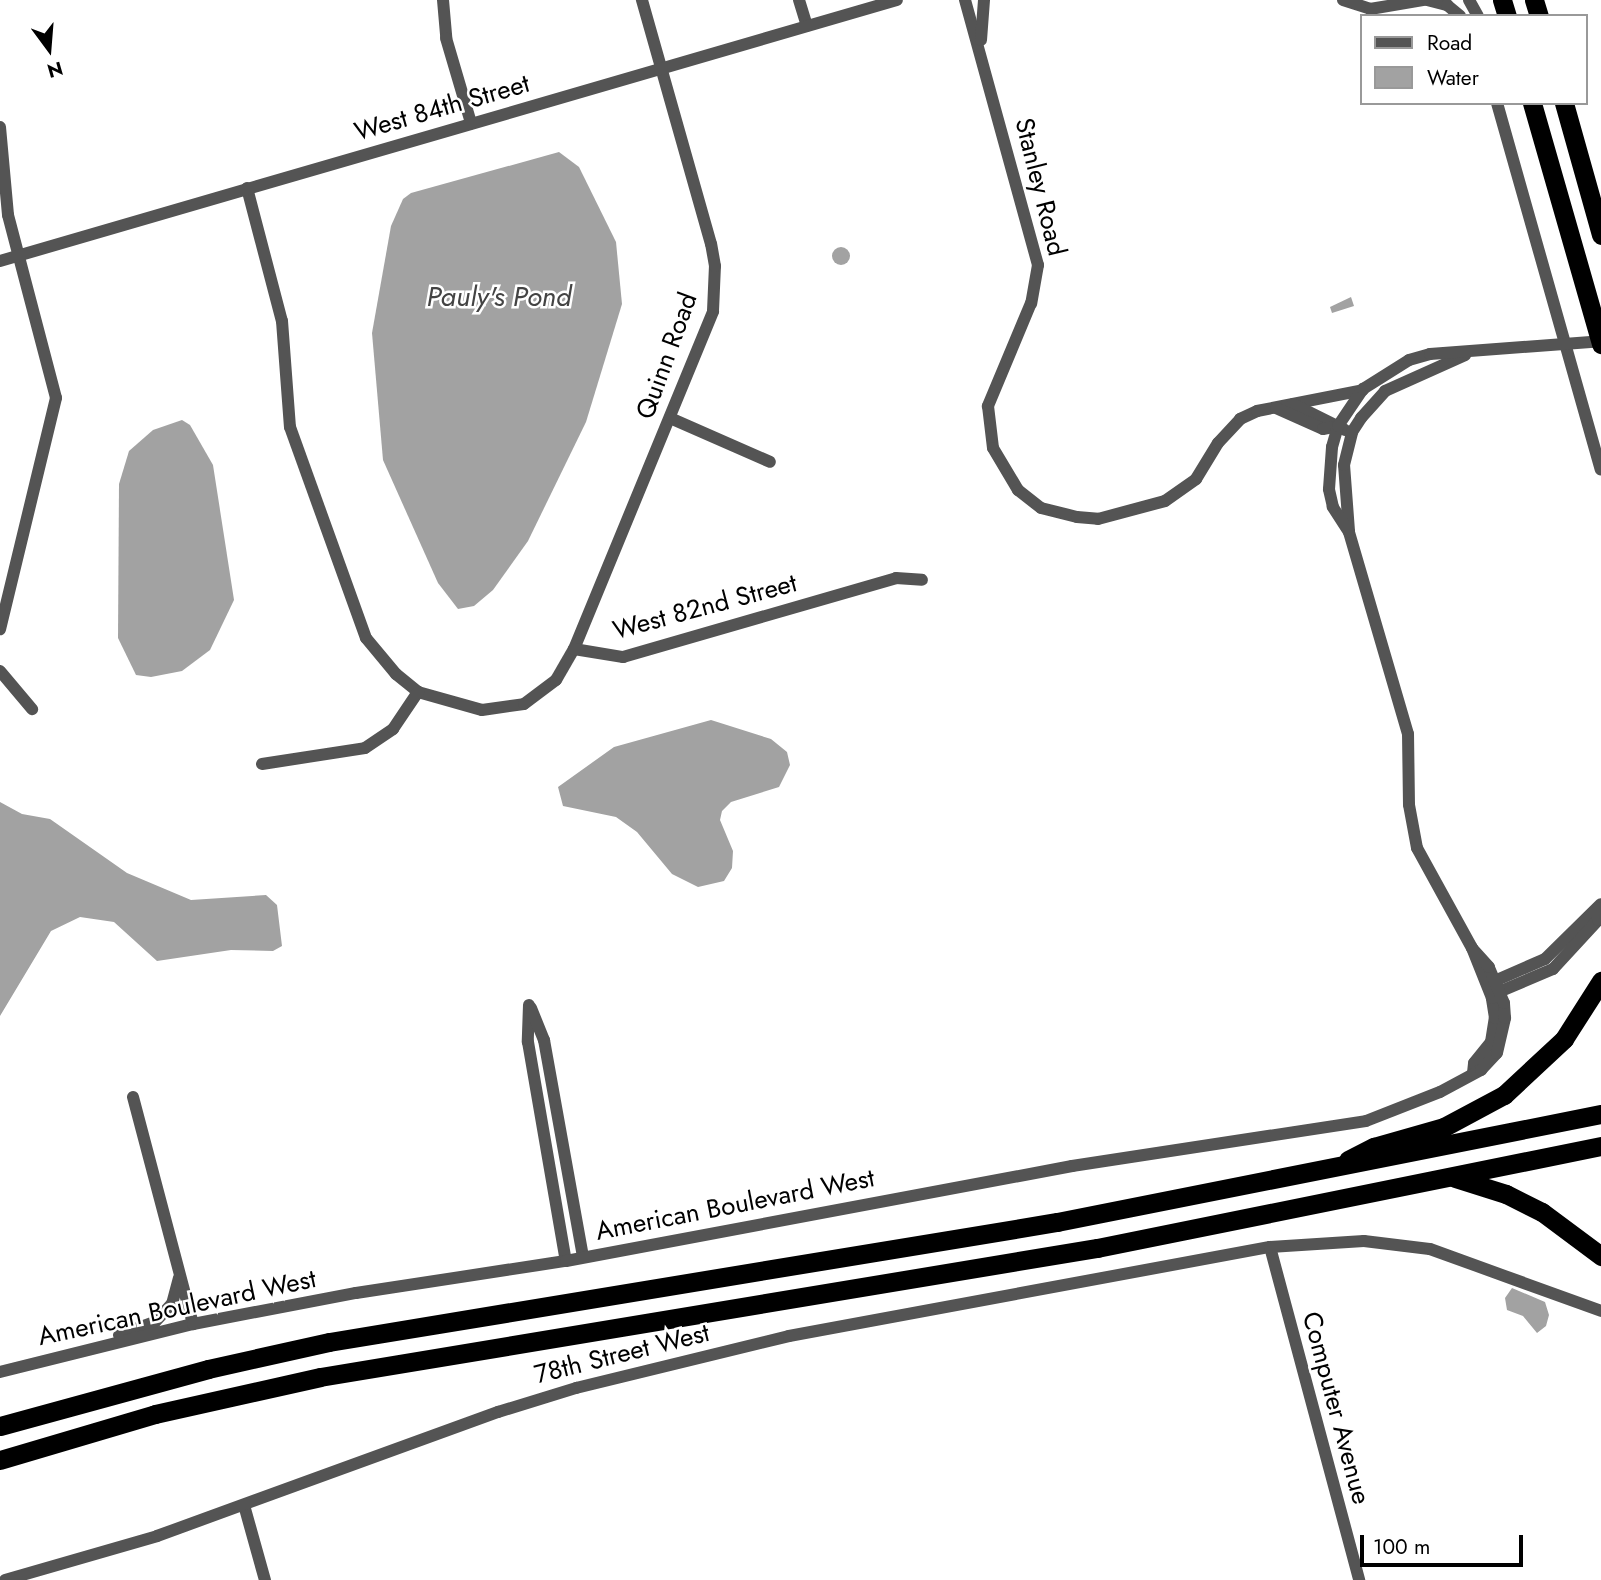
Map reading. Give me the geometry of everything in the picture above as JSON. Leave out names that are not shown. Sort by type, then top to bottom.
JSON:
[{"type":"highway","points":[[1533,105],[1601,342]]},
{"type":"highway","points":[[1565,105],[1601,234]]},
{"type":"highway","points":[[1326,1172],[1374,1147],[1444,1127],[1504,1095],[1564,1039],[1601,981]]},
{"type":"highway","points":[[0,1426],[208,1369],[329,1342],[1057,1222],[1326,1172],[1601,1114]]},
{"type":"highway","points":[[0,1460],[155,1415],[320,1377],[1097,1248],[1601,1146]]},
{"type":"highway","points":[[1451,1177],[1506,1194],[1542,1212],[1601,1256]]},
{"type":"street","points":[[443,0],[446,38],[471,123]]},
{"type":"street","name":"Quinn Road","points":[[573,649],[713,311],[715,266],[642,0]]},
{"type":"street","points":[[799,0],[807,26]]},
{"type":"street","name":"West 84th Street","points":[[0,261],[897,0]]},
{"type":"street","name":"Stanley Road","points":[[965,0],[1033,234],[1038,272],[1031,303],[995,385],[989,427],[1000,466],[1018,490],[1041,508],[1060,515],[1098,519],[1177,496],[1196,479],[1218,443],[1240,419],[1276,408]]},
{"type":"street","points":[[980,51],[984,0]]},
{"type":"street","points":[[1342,0],[1370,9],[1425,0],[1447,5],[1458,14]]},
{"type":"street","points":[[1498,105],[1601,470]]},
{"type":"street","points":[[0,127],[6,155],[4,195],[56,398],[0,629]]},
{"type":"street","points":[[247,188],[282,321],[286,401],[297,452],[366,638],[396,674],[418,692],[482,709],[524,704],[556,680],[573,649]]},
{"type":"street","name":"American Boulevard West","points":[[0,1372],[63,1354],[193,1324],[566,1261],[1072,1166],[1366,1121],[1440,1092],[1473,1073],[1474,1063],[1491,1042],[1495,1018],[1493,988],[1418,848],[1409,804],[1408,734],[1349,532],[1344,465],[1352,432],[1385,391],[1468,354],[1495,348],[1601,342]]},
{"type":"street","name":"American Boulevard West","points":[[1349,532],[1333,507],[1329,489],[1338,426],[1363,389],[1409,360],[1430,354],[1468,354]]},
{"type":"street","points":[[1276,408],[1363,389]]},
{"type":"street","points":[[1289,404],[1326,416],[1338,426],[1352,432]]},
{"type":"street","points":[[1276,408],[1316,427],[1338,426]]},
{"type":"street","points":[[670,418],[770,462]]},
{"type":"street","name":"West 82nd Street","points":[[573,649],[623,656],[896,578],[922,580]]},
{"type":"street","points":[[0,671],[32,709]]},
{"type":"street","points":[[261,764],[365,748],[393,729],[418,692]]},
{"type":"street","points":[[1493,988],[1545,959],[1600,905]]},
{"type":"street","points":[[566,1261],[528,1042],[529,1005],[544,1040],[583,1257]]},
{"type":"street","points":[[133,1097],[193,1324]]},
{"type":"street","name":"78th Street West","points":[[5,1580],[100,1555],[498,1412],[602,1382],[853,1323],[1270,1247],[1364,1241],[1430,1249],[1601,1311]]},
{"type":"street","name":"Computer Avenue","points":[[1270,1247],[1359,1580]]},
{"type":"street","points":[[63,1354],[155,1322],[172,1304],[180,1274]]},
{"type":"street","points":[[244,1505],[265,1580]]},
{"type":"water","name":"Pauly's Pond","points":[[559,152],[579,167],[616,242],[622,304],[586,422],[528,541],[493,590],[474,606],[458,609],[438,583],[383,460],[372,333],[391,226],[403,199],[411,193]]},
{"type":"water","points":[[837,247],[845,247],[850,256],[848,263],[837,265],[832,260],[832,252]]},
{"type":"water","points":[[1351,297],[1354,306],[1332,313],[1330,307]]},
{"type":"water","points":[[182,420],[190,425],[213,465],[234,600],[210,650],[182,671],[151,677],[136,675],[118,638],[119,484],[129,451],[153,430]]},
{"type":"water","points":[[711,720],[771,739],[787,752],[790,765],[779,787],[731,802],[722,811],[720,820],[733,851],[732,868],[724,881],[698,887],[672,874],[637,832],[616,817],[563,806],[558,787],[614,747]]},
{"type":"water","points":[[0,802],[22,814],[50,819],[127,873],[191,900],[266,895],[277,905],[282,946],[273,951],[231,950],[157,961],[114,922],[80,917],[51,931],[0,1016]]},
{"type":"water","points":[[1512,1288],[1545,1302],[1549,1315],[1546,1326],[1537,1333],[1523,1316],[1507,1310],[1505,1298]]}]
